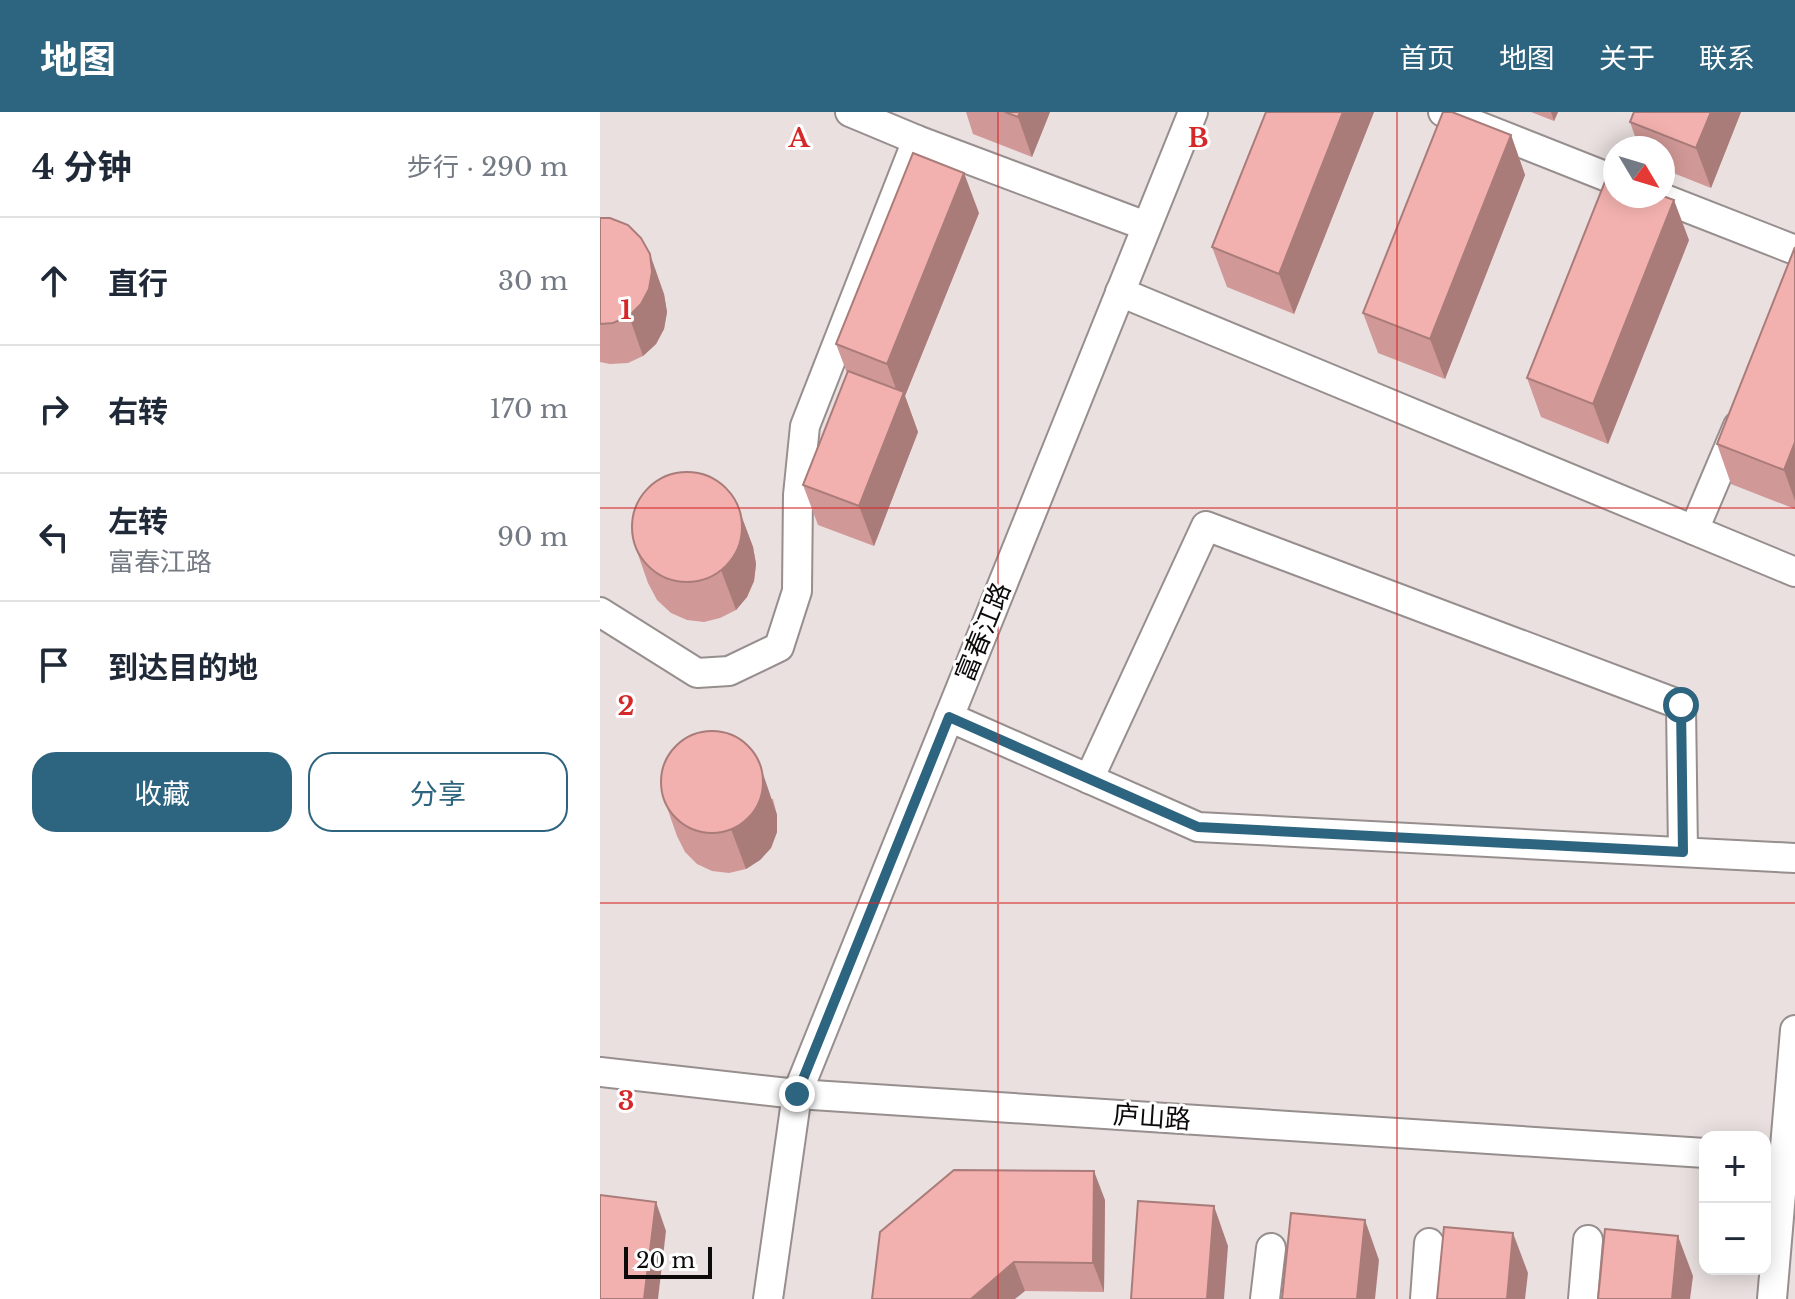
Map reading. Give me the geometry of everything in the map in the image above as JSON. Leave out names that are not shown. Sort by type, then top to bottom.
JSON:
[{"type":"street","points":[[850,112],[1146,226]]},
{"type":"street","name":"富春江路","points":[[768,1299],[797,1094],[1193,112]]},
{"type":"street","points":[[1443,112],[1603,175]]},
{"type":"street","points":[[600,612],[697,673],[729,671],[779,647],[797,591],[798,495],[805,426],[917,140]]},
{"type":"street","points":[[1675,203],[1795,250]]},
{"type":"street","points":[[1120,292],[1795,572]]},
{"type":"street","points":[[1694,530],[1748,403]]},
{"type":"street","points":[[1089,779],[1206,526],[1681,705],[1683,852]]},
{"type":"street","points":[[949,717],[1198,827],[1795,858]]},
{"type":"street","points":[[1772,1299],[1781,1158],[1795,1030]]},
{"type":"street","name":"庐山路","points":[[600,1072],[797,1094],[1699,1153]]},
{"type":"street","points":[[1583,1299],[1588,1240]]},
{"type":"street","points":[[1425,1299],[1429,1243]]},
{"type":"street","points":[[1265,1299],[1271,1248]]},
{"type":"building","points":[[1266,112],[1343,112],[1279,274],[1212,247]]},
{"type":"building","points":[[1443,112],[1452,112],[1511,135],[1430,339],[1363,313]]},
{"type":"building","points":[[1634,112],[1711,112],[1696,148],[1675,140],[1675,136],[1666,136],[1630,122]]},
{"type":"building","points":[[913,153],[964,173],[887,364],[836,344]]},
{"type":"building","points":[[1603,187],[1603,208],[1671,208],[1593,404],[1527,378]]},
{"type":"building","points":[[600,218],[610,218],[628,225],[641,238],[650,254],[652,272],[649,289],[641,304],[629,316],[613,323],[600,324]]},
{"type":"building","points":[[1795,247],[1795,442],[1784,470],[1717,444]]},
{"type":"building","points":[[848,371],[904,392],[859,506],[803,485]]},
{"type":"building","points":[[687,472],[708,476],[726,488],[738,506],[742,527],[738,548],[726,566],[708,578],[687,582],[666,578],[648,566],[636,548],[632,527],[636,506],[648,488],[666,476]]},
{"type":"building","points":[[712,731],[732,735],[748,746],[759,762],[763,782],[759,802],[748,818],[732,829],[712,833],[692,829],[676,818],[665,802],[661,782],[665,762],[676,746],[692,735]]},
{"type":"building","points":[[954,1170],[1094,1171],[1093,1263],[1014,1262],[971,1299],[872,1299],[880,1232]]},
{"type":"building","points":[[600,1195],[656,1202],[644,1299],[600,1299]]},
{"type":"building","points":[[1138,1201],[1214,1206],[1207,1299],[1131,1299]]},
{"type":"building","points":[[1291,1213],[1365,1220],[1357,1299],[1282,1299]]},
{"type":"building","points":[[1444,1227],[1513,1233],[1507,1299],[1437,1299]]},
{"type":"building","points":[[1605,1229],[1678,1236],[1672,1299],[1598,1299]]},
{"type":"route","points":[[797,1094],[949,717],[1198,827],[1683,852],[1681,705]]}]
